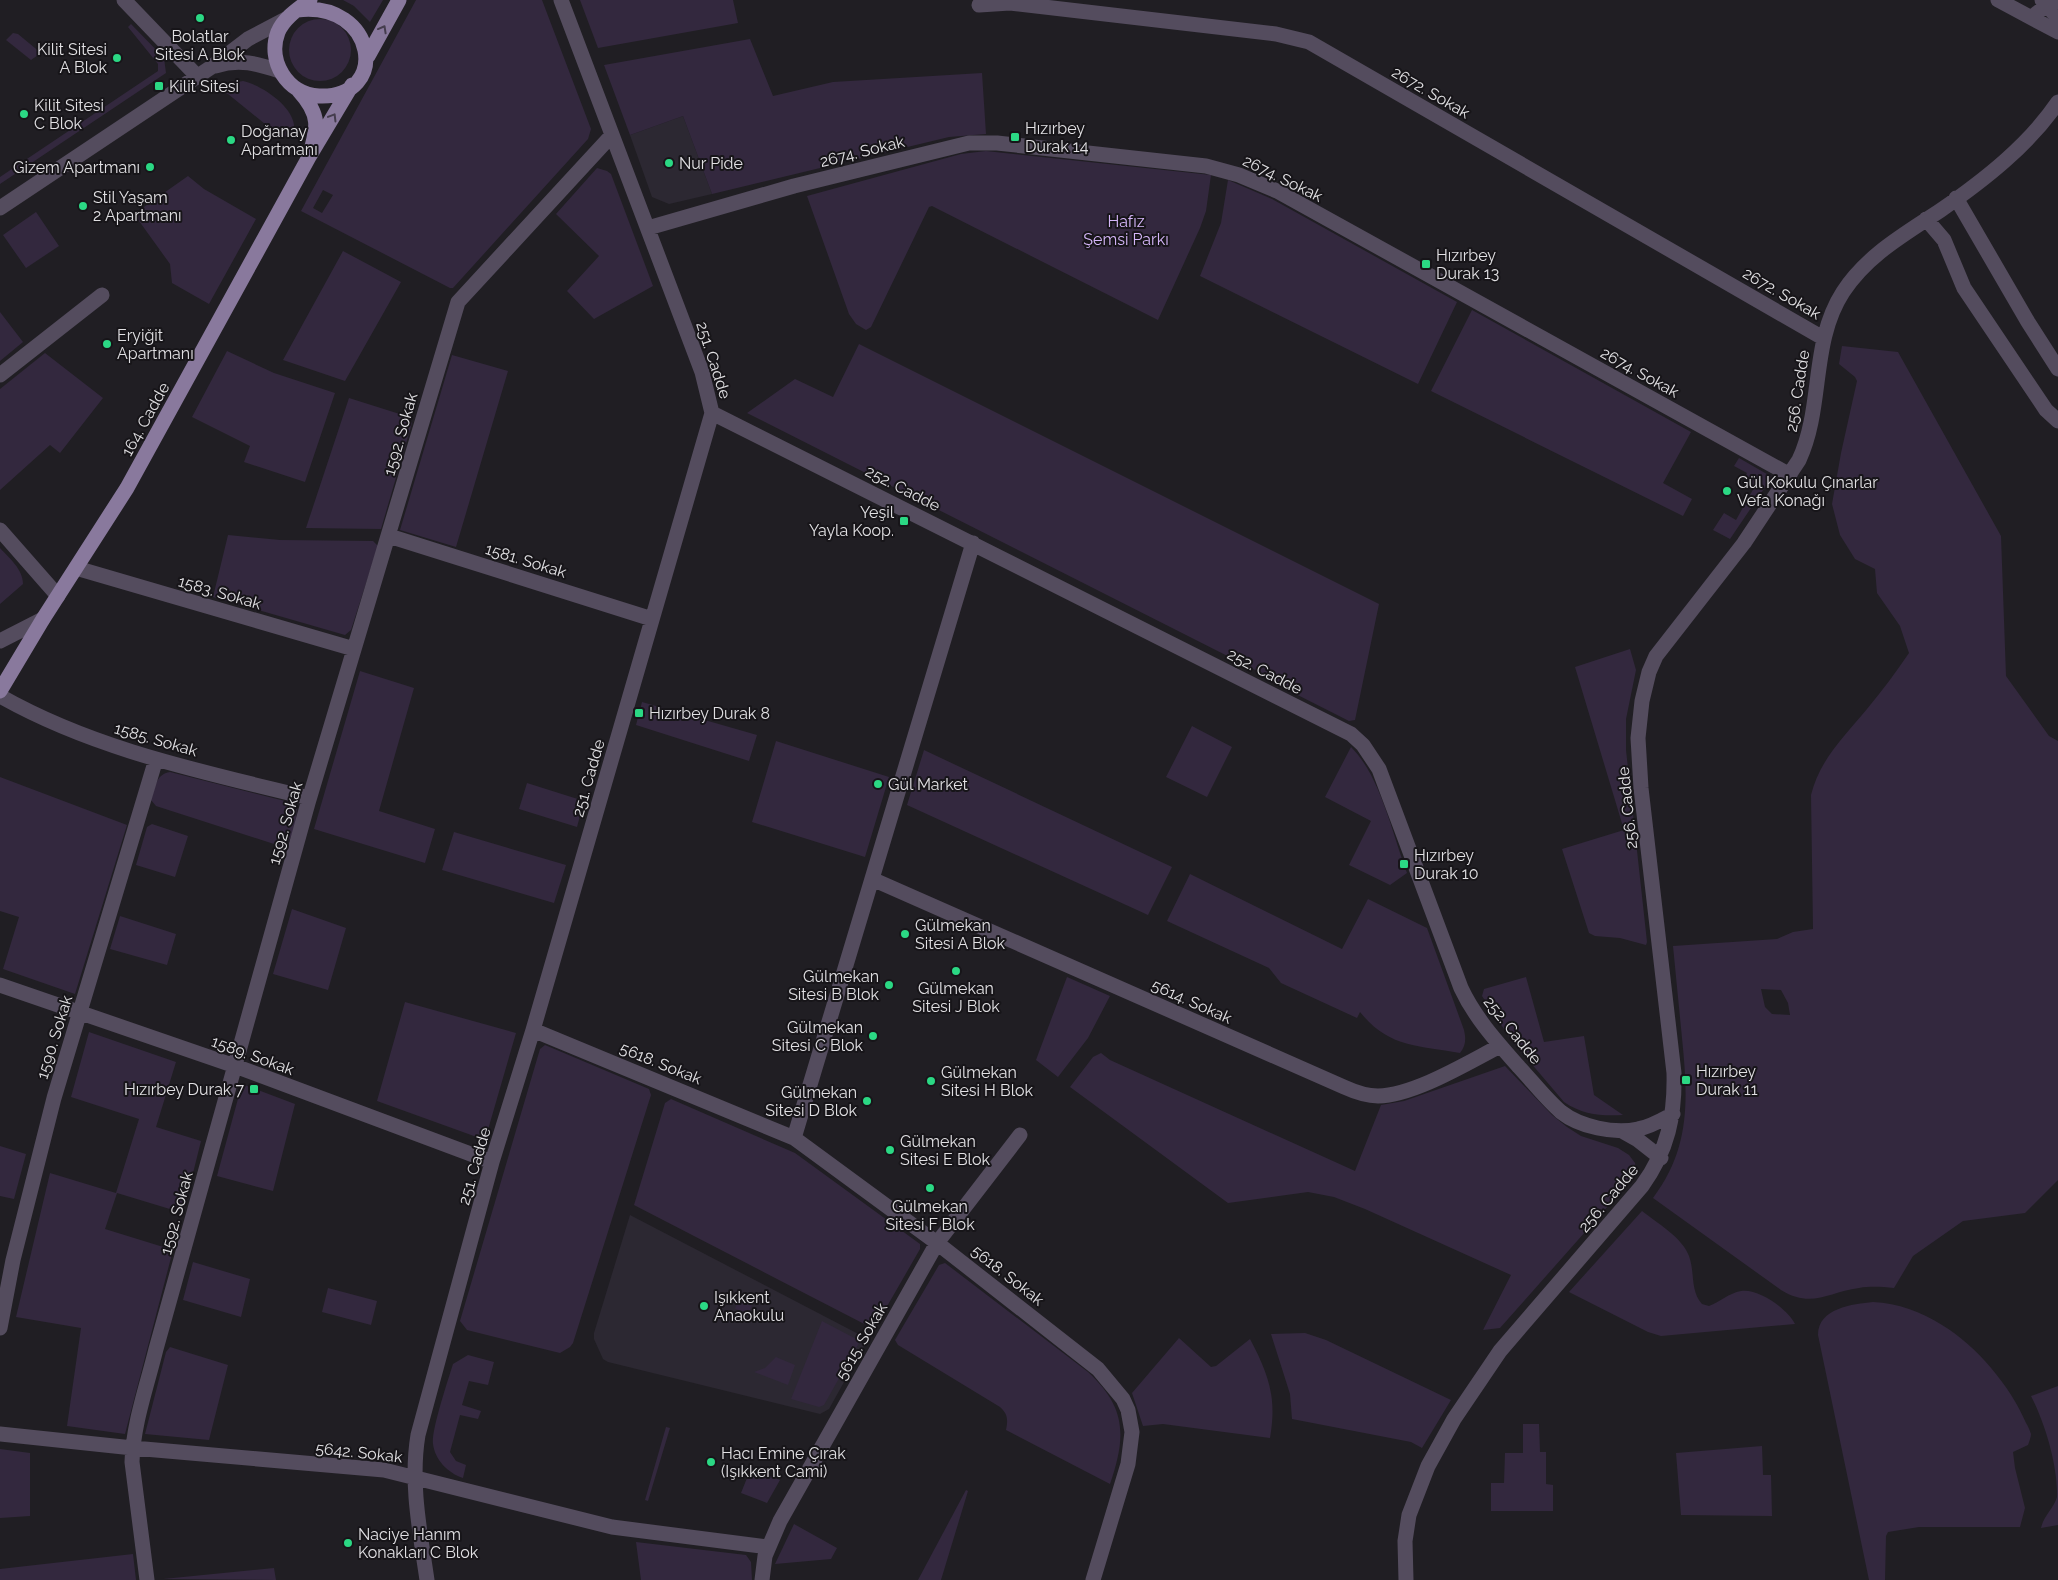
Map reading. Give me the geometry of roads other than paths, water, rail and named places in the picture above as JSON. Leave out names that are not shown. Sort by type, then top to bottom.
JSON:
[{"type":"main road","points":[[310,0],[291,15],[279,31],[275,44],[276,58],[280,71],[288,82],[299,91],[312,95],[326,96],[341,92],[353,84],[399,0]]},
{"type":"main road","points":[[291,15],[309,5],[324,4],[339,7],[352,16],[361,28],[367,42],[367,57]]},
{"type":"main road","name":"164. Cadde","points":[[0,692],[43,619],[130,483],[309,157],[353,84]]},
{"type":"main road","name":"164. Cadde","points":[[299,91],[311,105],[316,119],[315,137],[309,157]]},
{"type":"street","points":[[124,0],[204,72]]},
{"type":"street","name":"251. Cadde","points":[[427,1580],[416,1500],[415,1477],[418,1435],[492,1162],[533,1030],[712,413],[702,372],[562,0]]},
{"type":"street","points":[[1998,0],[2058,32]]},
{"type":"street","points":[[2032,17],[2049,2],[2058,18]]},
{"type":"street","name":"2672. Sokak","points":[[979,5],[1010,3],[1276,34],[1309,42],[1824,338]]},
{"type":"street","points":[[0,208],[204,72],[248,39],[291,15]]},
{"type":"street","points":[[204,72],[226,62],[244,61],[280,71]]},
{"type":"street","name":"256. Cadde","points":[[1406,1580],[1405,1541],[1409,1515],[1431,1459],[1454,1419],[1500,1351],[1635,1195],[1660,1158],[1673,1114],[1675,1089],[1673,1057],[1639,759],[1639,719],[1649,672],[1660,650],[1744,543],[1799,460],[1809,434],[1816,402],[1824,338],[1835,306],[1853,279],[1882,250],[1956,198],[2020,148],[2036,131],[2058,102]]},
{"type":"street","name":"1592. Sokak","points":[[147,1580],[132,1462],[133,1448],[156,1349],[309,798],[458,302],[612,135]]},
{"type":"street","name":"2674. Sokak","points":[[648,228],[794,186],[969,143],[997,143],[1220,168],[1259,182],[1276,191],[1790,475]]},
{"type":"street","points":[[1956,198],[2028,322],[2058,369]]},
{"type":"street","points":[[1926,219],[1944,240],[1964,288],[2046,410],[2058,421]]},
{"type":"street","points":[[0,375],[102,295]]},
{"type":"street","name":"252. Cadde","points":[[712,413],[1337,727],[1360,741],[1372,757],[1382,776],[1461,988],[1475,1014],[1500,1046],[1551,1102],[1568,1117],[1589,1125],[1622,1131],[1644,1128],[1673,1114]]},
{"type":"street","points":[[0,530],[58,596]]},
{"type":"street","name":"1581. Sokak","points":[[389,536],[652,619]]},
{"type":"street","points":[[794,1138],[973,543]]},
{"type":"street","name":"1583. Sokak","points":[[76,568],[354,649]]},
{"type":"street","points":[[0,641],[43,619]]},
{"type":"street","name":"1585. Sokak","points":[[0,696],[29,712],[108,744],[156,759],[309,798]]},
{"type":"street","name":"1590. Sokak","points":[[0,1328],[13,1260],[54,1098],[156,759]]},
{"type":"street","name":"5614. Sokak","points":[[872,879],[1336,1084],[1366,1095],[1378,1096],[1402,1092],[1500,1046]]},
{"type":"street","name":"1589. Sokak","points":[[0,985],[235,1066],[492,1162]]},
{"type":"street","name":"5618. Sokak","points":[[533,1030],[794,1138],[937,1243],[1086,1358],[1108,1379],[1123,1399],[1131,1420],[1132,1432],[1130,1453],[1093,1580]]},
{"type":"street","name":"252. Cadde","points":[[1622,1131],[1638,1140],[1660,1158]]},
{"type":"street","name":"5615. Sokak","points":[[762,1580],[768,1547],[830,1430],[937,1243],[1020,1136]]},
{"type":"street","name":"5642. Sokak","points":[[0,1434],[133,1448],[384,1470],[612,1527],[768,1547]]},
{"type":"place","name":"Bolatlar Sitesi A Blok","points":[[200,18]]},
{"type":"place","name":"Kilit Sitesi A Blok","points":[[117,58]]},
{"type":"place","name":"Kilit Sitesi","points":[[159,86]]},
{"type":"place","name":"Kilit Sitesi C Blok","points":[[24,114]]},
{"type":"place","name":"Hızırbey Durak 14","points":[[1015,137]]},
{"type":"place","name":"Doğanay Apartmanı","points":[[231,140]]},
{"type":"place","name":"Nur Pide","points":[[669,163]]},
{"type":"place","name":"Gizem Apartmanı","points":[[150,167]]},
{"type":"place","name":"Stil Yaşam 2 Apartmanı","points":[[83,206]]},
{"type":"place","name":"Hızırbey Durak 13","points":[[1426,264]]},
{"type":"place","name":"Eryiğit Apartmanı","points":[[107,344]]},
{"type":"place","name":"Gül Kokulu Çınarlar Vefa Konağı","points":[[1727,491]]},
{"type":"place","name":"Yeşil Yayla Koop.","points":[[904,521]]},
{"type":"place","name":"Hızırbey Durak 8","points":[[639,713]]},
{"type":"place","name":"Gül Market","points":[[878,784]]},
{"type":"place","name":"Hızırbey Durak 10","points":[[1404,864]]},
{"type":"place","name":"Gülmekan Sitesi A Blok","points":[[905,934]]},
{"type":"place","name":"Gülmekan Sitesi J Blok","points":[[956,971]]},
{"type":"place","name":"Gülmekan Sitesi B Blok","points":[[889,985]]},
{"type":"place","name":"Gülmekan Sitesi C Blok","points":[[873,1036]]},
{"type":"place","name":"Hızırbey Durak 11","points":[[1686,1080]]},
{"type":"place","name":"Gülmekan Sitesi H Blok","points":[[931,1081]]},
{"type":"place","name":"Hızırbey Durak 7","points":[[254,1089]]},
{"type":"place","name":"Gülmekan Sitesi D Blok","points":[[867,1101]]},
{"type":"place","name":"Gülmekan Sitesi E Blok","points":[[890,1150]]},
{"type":"place","name":"Gülmekan Sitesi F Blok","points":[[930,1188]]},
{"type":"place","name":"Işıkkent Anaokulu","points":[[704,1306]]},
{"type":"place","name":"Hacı Emine Çırak (Işıkkent Cami)","points":[[711,1462]]},
{"type":"place","name":"Naciye Hanım Konakları C Blok","points":[[348,1543]]},
{"type":"park label","name":"Hafız Şemsi Parkı","points":[[1126,230]]}]
